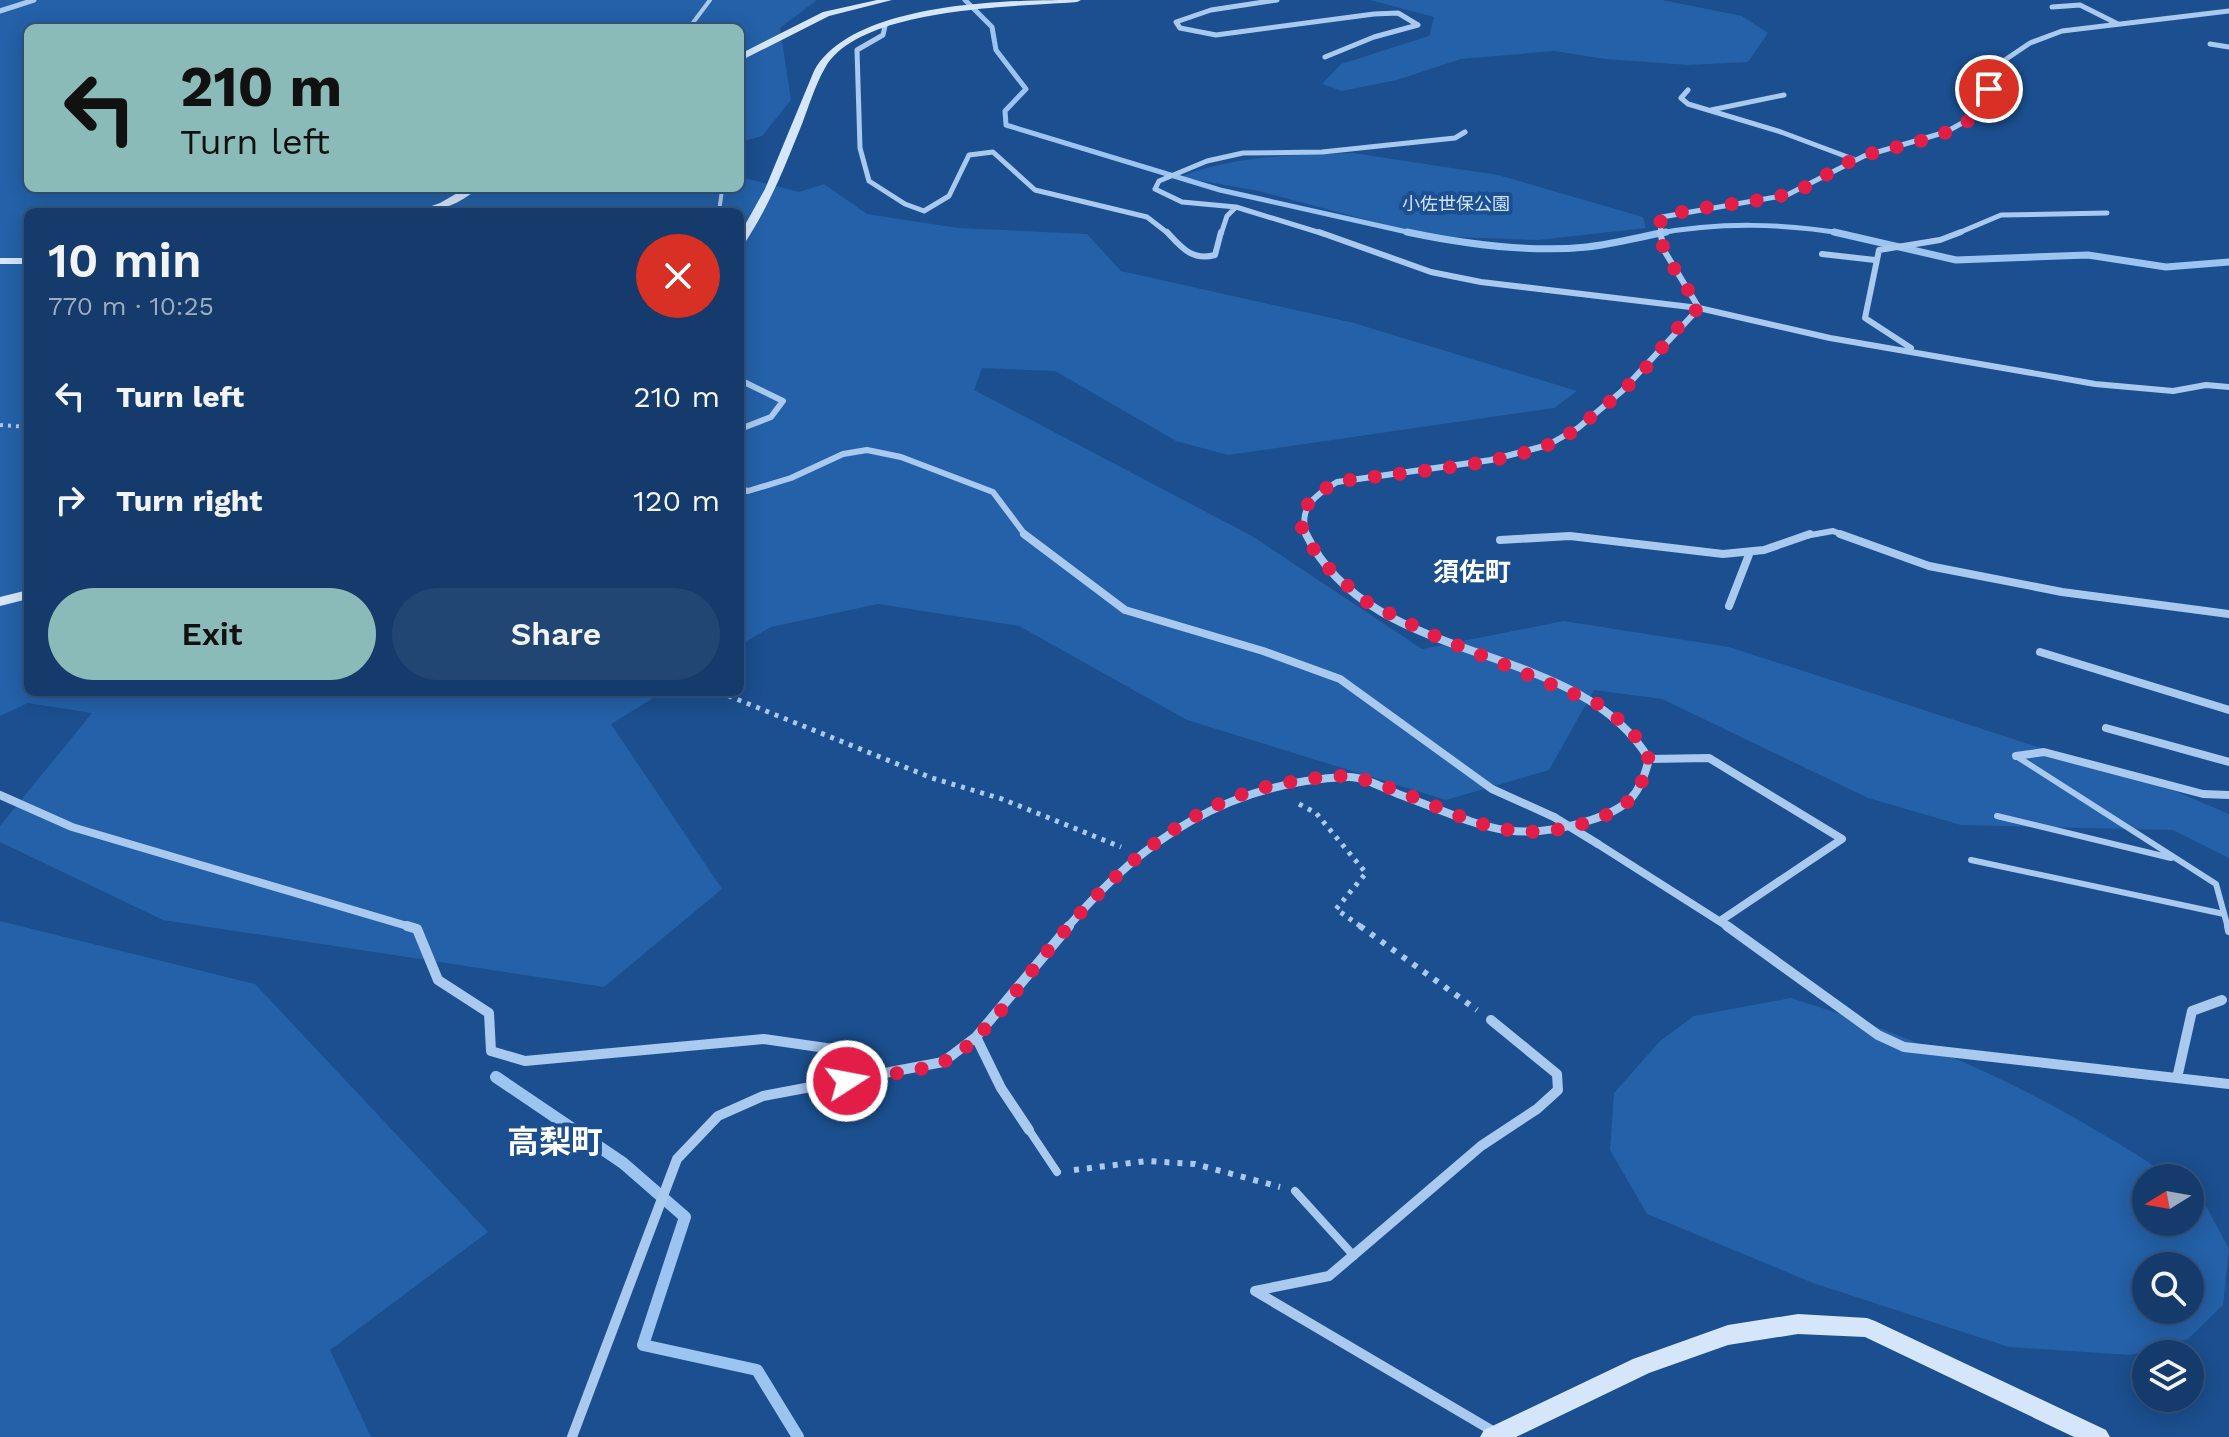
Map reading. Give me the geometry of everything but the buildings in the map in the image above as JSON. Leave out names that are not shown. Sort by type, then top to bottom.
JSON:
[{"type":"street","points":[[0,11],[34,0]]},
{"type":"street","points":[[744,56],[826,14],[888,0]]},
{"type":"street","points":[[744,235],[762,203],[825,61],[854,39],[885,26],[963,10],[1077,0]]},
{"type":"street","points":[[1277,0],[1211,10],[1176,22],[1180,28],[1216,35],[1277,24],[1374,14],[1398,13],[1418,25],[1374,37],[1325,57]]},
{"type":"street","points":[[2052,7],[2080,5],[2119,24]]},
{"type":"street","points":[[1699,308],[1665,251],[1660,227],[1662,217],[1787,195],[1854,160],[1946,132],[1982,112],[1988,103],[1996,66],[2030,43],[2062,31],[2229,11]]},
{"type":"street","points":[[2217,12],[2229,18]]},
{"type":"street","points":[[885,26],[883,35],[857,50],[860,148],[869,181],[905,204],[924,211],[948,201],[962,179],[969,155],[981,151],[993,152],[1019,179],[1035,190],[1156,221],[1188,255],[1196,258],[1215,255],[1224,223],[1230,210],[1236,207]]},
{"type":"street","points":[[2210,44],[2229,47]]},
{"type":"street","points":[[1688,90],[1681,98],[1854,160]]},
{"type":"street","points":[[1710,110],[1784,95]]},
{"type":"street","points":[[1465,132],[1455,138],[1322,152],[1243,153],[1181,172],[1162,180],[1155,189],[1162,196],[1236,207],[1296,223],[1431,272],[1481,282],[1699,308],[1830,338],[2095,384],[2173,391],[2206,385],[2229,387]]},
{"type":"street","points":[[434,208],[466,192]]},
{"type":"street","points":[[1916,352],[1865,318],[1879,250],[1956,235],[2001,215],[2107,213]]},
{"type":"street","points":[[1822,254],[1875,260]]},
{"type":"street","points":[[0,261],[24,261]]},
{"type":"street","points":[[572,1437],[677,1159],[718,1116],[763,1096],[943,1062],[976,1037],[1086,906],[1140,855],[1187,820],[1269,786],[1351,776],[1497,830],[1532,834],[1557,831],[1613,813],[1642,788],[1649,759],[1630,728],[1598,704],[1428,633],[1363,600],[1323,563],[1302,532],[1302,512],[1316,494],[1337,482],[1502,457],[1540,448],[1567,435],[1639,376],[1679,322],[1699,308]]},
{"type":"street","points":[[744,382],[783,401],[771,417],[744,427]]},
{"type":"street","points":[[744,490],[777,483],[843,454],[867,450],[901,457],[993,492],[1008,508],[1019,530],[1125,610],[1263,651],[1340,679],[1492,789],[1554,817],[1720,921],[1878,1035],[1904,1047],[2229,1084]]},
{"type":"street","points":[[1500,540],[1570,536],[1723,554],[1750,552],[1812,533],[1833,531],[1929,566],[2062,592],[2229,614]]},
{"type":"street","points":[[1729,606],[1750,552]]},
{"type":"street","points":[[0,602],[24,595]]},
{"type":"street","points":[[2040,652],[2229,710]]},
{"type":"street","points":[[2106,728],[2229,762]]},
{"type":"street","points":[[2016,756],[2044,752],[2203,794],[2229,795]]},
{"type":"street","points":[[1649,759],[1709,758],[1842,839],[1720,921]]},
{"type":"street","points":[[0,795],[72,827],[417,929],[438,980],[489,1013],[491,1051],[525,1061],[764,1039],[833,1049],[847,1081]]},
{"type":"street","points":[[2177,1078],[2192,1011],[2222,1000]]},
{"type":"street","points":[[1491,1020],[1557,1074],[1558,1090],[1537,1109],[1481,1146],[1329,1276],[1255,1291],[1498,1436],[1641,1366],[1728,1335],[1798,1324],[1867,1328],[2098,1437]]},
{"type":"street","points":[[976,1037],[1001,1088],[1029,1130]]},
{"type":"lane","points":[[692,24],[710,0]]},
{"type":"lane","points":[[2016,756],[2216,884],[2229,931]]},
{"type":"lane","points":[[1997,816],[2179,860]]},
{"type":"lane","points":[[1971,860],[2224,914]]},
{"type":"lane","points":[[1029,1130],[1057,1172]]},
{"type":"lane","points":[[1295,1191],[1354,1256]]},
{"type":"path","points":[[0,425],[24,427]]},
{"type":"path","points":[[729,696],[932,778],[1002,799],[1140,855]]},
{"type":"path","points":[[1316,813],[1366,873],[1336,909],[1491,1020]]},
{"type":"path","points":[[1057,1172],[1147,1161],[1195,1164],[1295,1191]]},
{"type":"green space","points":[[0,0],[817,0],[780,28],[791,100],[762,136],[744,141],[744,24],[24,24],[24,192],[744,192],[744,178],[799,192],[824,184],[867,214],[958,228],[1087,234],[1121,271],[1354,323],[1577,391],[1554,408],[1228,455],[1176,441],[1055,371],[982,368],[974,390],[1252,536],[1422,649],[1564,621],[1729,647],[2177,792],[2229,814],[2229,858],[2173,830],[1961,825],[1868,798],[1662,699],[1594,690],[1549,770],[1446,800],[1187,720],[1019,626],[878,604],[771,627],[744,643],[744,208],[24,208],[24,696],[656,696],[611,724],[722,889],[604,987],[163,920],[0,842],[0,826],[92,713],[28,703],[0,716]]},
{"type":"green space","points":[[1370,0],[1662,0],[1742,16],[1768,33],[1748,62],[1688,65],[1605,59],[1554,51],[1461,59],[1397,80],[1342,91],[1322,84],[1341,64],[1429,36],[1434,17]]},
{"type":"green space","name":"小佐世保公園","points":[[1353,153],[1498,175],[1643,217],[1646,228],[1538,240],[1453,237],[1390,226],[1259,191],[1180,177],[1244,160]]},
{"type":"green space","points":[[0,921],[255,984],[488,1232],[330,1350],[371,1437],[0,1437]]},
{"type":"green space","points":[[1791,998],[1867,1023],[2012,1085],[2152,1164],[2132,1164],[2132,1236],[2204,1236],[2204,1206],[2207,1208],[2229,1249],[2223,1305],[2204,1323],[2204,1252],[2132,1252],[2132,1324],[2203,1324],[2188,1339],[2132,1340],[2131,1355],[2009,1347],[1813,1283],[1647,1214],[1610,1150],[1614,1093],[1660,1041],[1694,1016]]},
{"type":"waterway","points":[[965,0],[992,27],[996,50],[1026,89],[1005,111],[1006,125],[1220,190],[1407,232]]},
{"type":"waterway","points":[[1657,234],[1702,227],[1751,225],[1839,233]]},
{"type":"waterway","points":[[1407,232],[1473,244],[1542,249],[1597,246],[1657,234]]},
{"type":"waterway","points":[[1407,232],[1416,234]]},
{"type":"waterway","points":[[1657,234],[1666,232]]},
{"type":"waterway","points":[[1834,232],[1839,233]]},
{"type":"waterway","points":[[1839,233],[1846,234]]},
{"type":"waterway","points":[[1839,233],[1956,260],[2088,255],[2166,267],[2229,262]]},
{"type":"waterway","points":[[496,1077],[623,1163],[685,1217],[643,1345],[757,1370],[798,1437]]},
{"type":"district","name":"須佐町","points":[[1472,572]]},
{"type":"district","name":"高梨町","points":[[555,1142]]},
{"type":"route","points":[[847,1081],[943,1062],[976,1037],[1086,906],[1140,855],[1187,820],[1269,786],[1351,776],[1410,795],[1497,830],[1532,834],[1557,831],[1613,813],[1642,788],[1649,759],[1630,728],[1598,704],[1428,633],[1363,600],[1323,563],[1302,532],[1302,512],[1316,494],[1337,482],[1502,457],[1540,448],[1567,435],[1639,376],[1679,322],[1699,308],[1665,251],[1659,224],[1662,217],[1787,195],[1812,184],[1845,163],[1912,144],[1968,121],[1982,112],[1988,103],[1989,89]]}]
